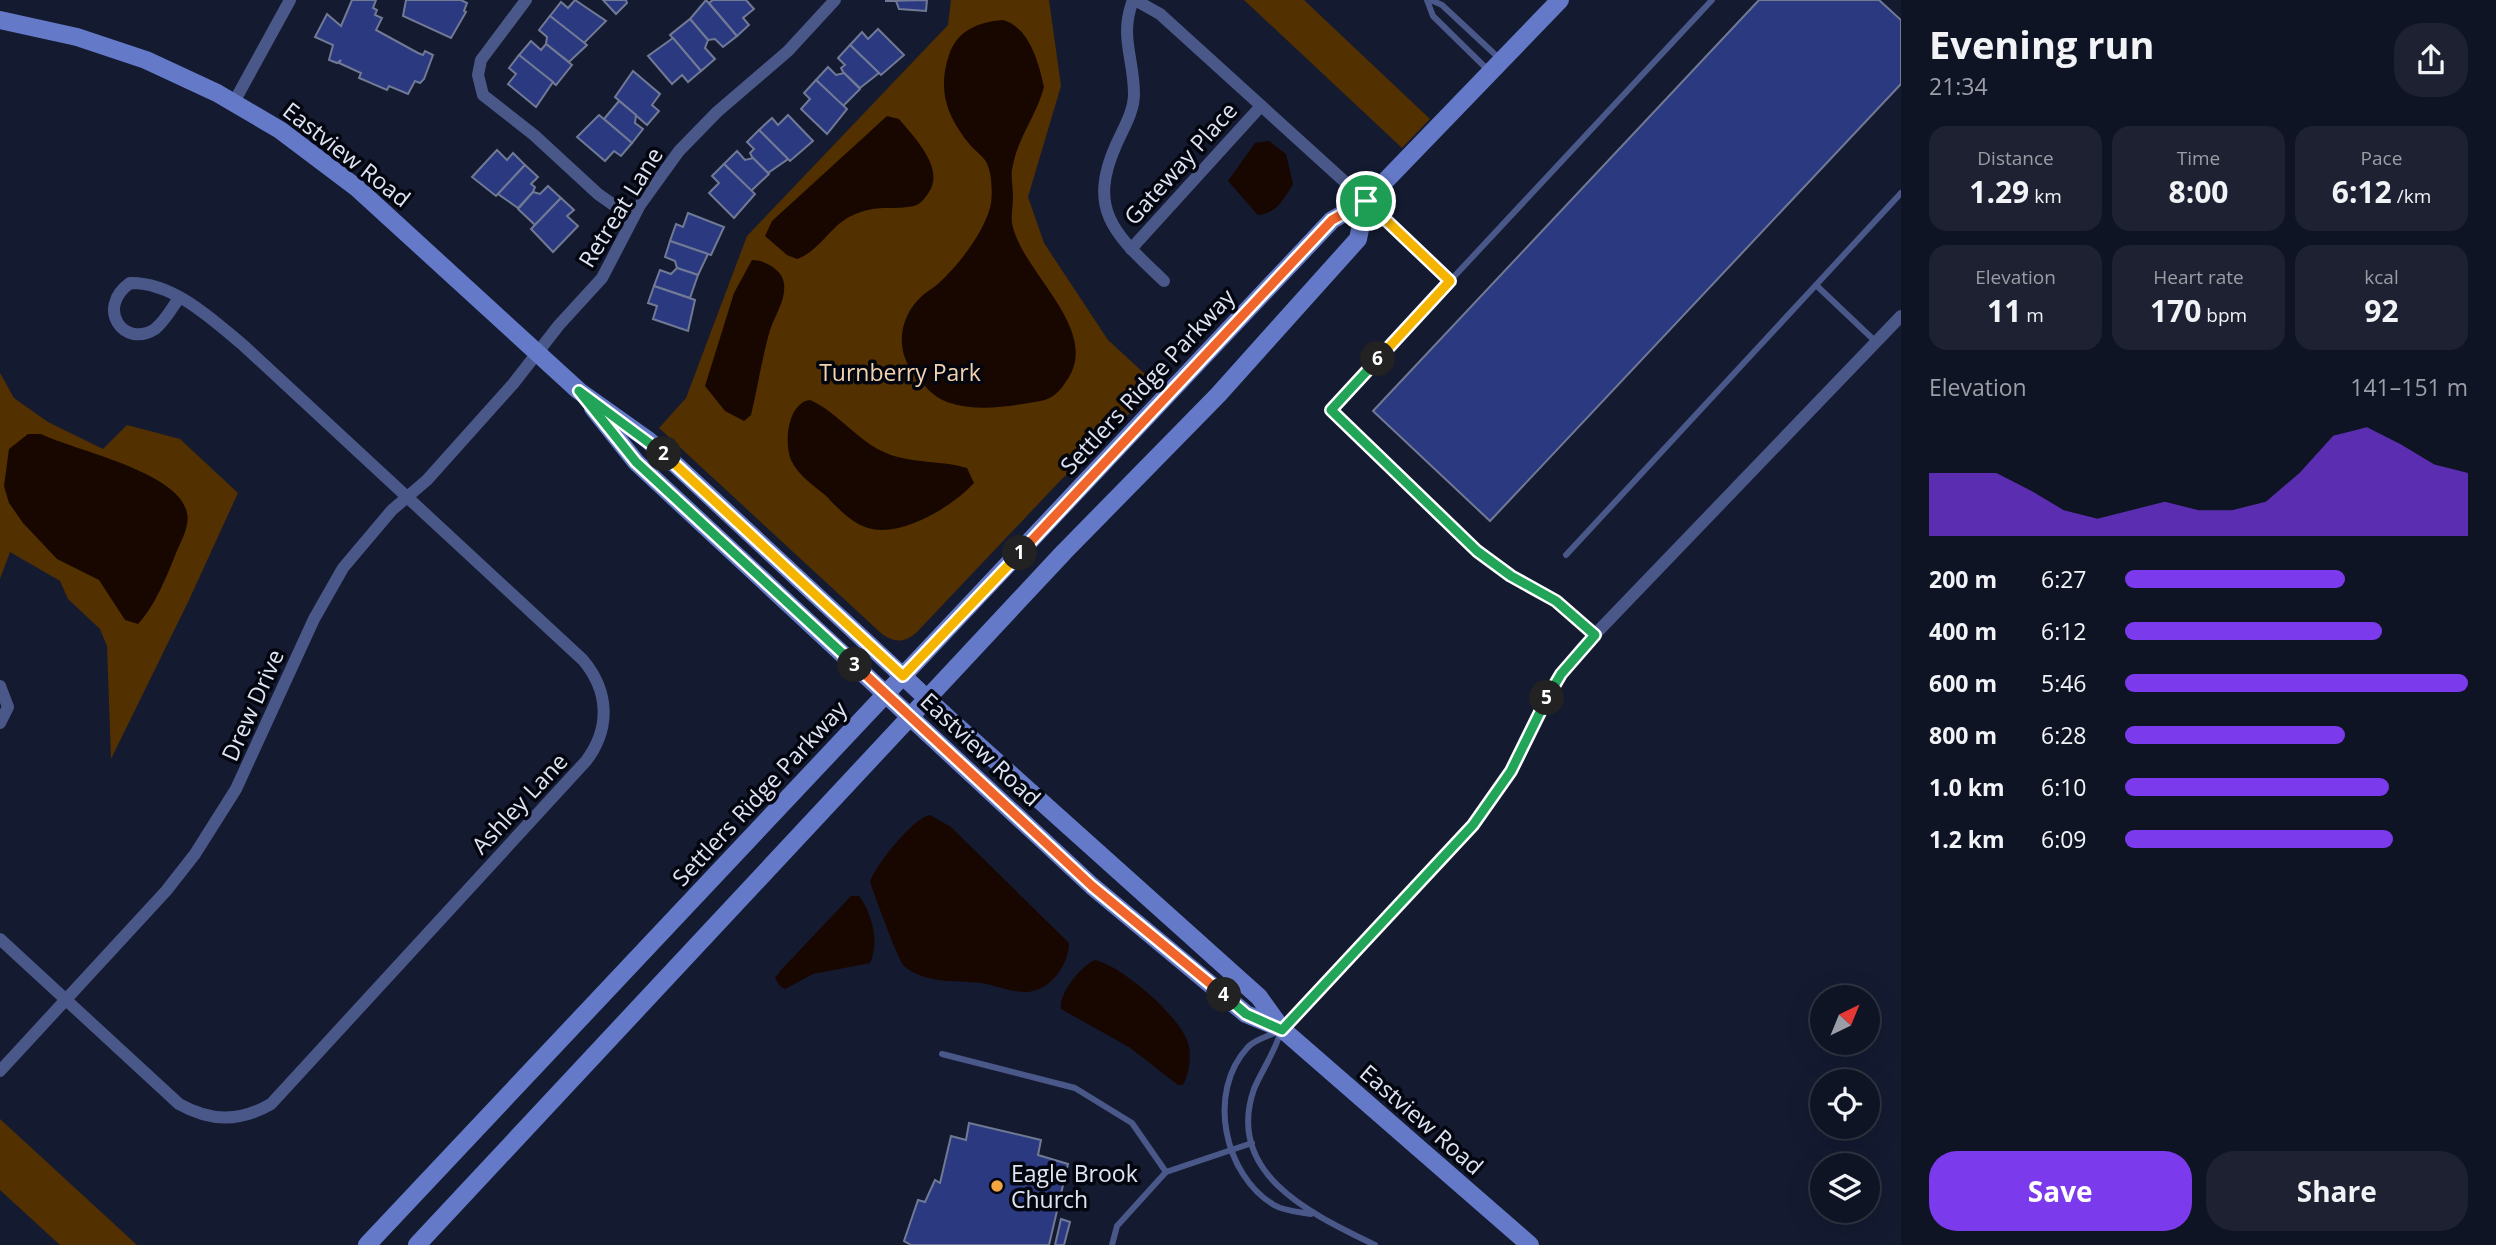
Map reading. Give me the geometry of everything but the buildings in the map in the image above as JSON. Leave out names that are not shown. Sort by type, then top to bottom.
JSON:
[{"type":"street","points":[[234,102],[290,0]]},
{"type":"street","points":[[526,0],[481,60],[478,75],[483,95],[540,141],[597,194],[632,218]]},
{"type":"street","name":"Retreat Lane","points":[[537,354],[602,278],[632,218],[659,176],[694,134],[788,51],[835,0]]},
{"type":"street","name":"Gateway Place","points":[[1164,281],[1131,249],[1111,223],[1103,194],[1107,165],[1132,110],[1134,95],[1124,30],[1134,0],[1160,13],[1366,201]]},
{"type":"street","name":"Settlers Ridge Parkway","points":[[367,1245],[1332,220],[1366,201],[1560,0]]},
{"type":"street","name":"Eastview Road","points":[[0,20],[116,49],[181,75],[234,102],[297,141],[343,176],[579,391],[648,440],[927,699],[1259,997],[1282,1030],[1530,1245]]},
{"type":"street","name":"Gateway Place","points":[[1131,249],[1261,106]]},
{"type":"street","points":[[417,1245],[1064,552],[1218,395],[1358,239],[1366,201]]},
{"type":"street","name":"Ashley Lane","points":[[0,939],[179,1104],[192,1111],[222,1118],[247,1116],[276,1099],[594,750],[605,712],[600,686],[592,671],[243,345],[179,298],[159,287],[130,283],[114,299],[113,309],[116,320],[124,329],[134,334],[145,333],[164,320],[179,298]]},
{"type":"street","points":[[1282,1030],[1473,825],[1511,771],[1561,674],[1595,635],[1901,316]]},
{"type":"street","name":"Drew Drive","points":[[0,1071],[166,891],[201,845],[253,756],[328,593],[362,544],[427,481],[537,354]]},
{"type":"street","name":"Eastview Road","points":[[579,391],[636,462],[1092,886],[1246,1014],[1282,1030]]},
{"type":"street","points":[[0,686],[8,707],[0,723]]},
{"type":"lane","points":[[1429,0],[1442,5],[1497,67]]},
{"type":"lane","points":[[1429,0],[1433,16],[1497,67]]},
{"type":"lane","points":[[1595,635],[1556,601],[1511,576],[1477,551],[1331,410],[1712,0]]},
{"type":"lane","points":[[1566,555],[1901,192]]},
{"type":"lane","points":[[1366,201],[1450,281]]},
{"type":"lane","points":[[1816,285],[1877,342]]},
{"type":"lane","points":[[1282,1030],[1272,1058],[1254,1090],[1249,1132],[1252,1143],[1268,1177],[1314,1215],[1375,1245]]},
{"type":"lane","points":[[1282,1030],[1249,1045],[1238,1063],[1227,1099],[1225,1119],[1230,1149],[1241,1172],[1259,1193],[1277,1207],[1314,1215]]},
{"type":"lane","points":[[942,1054],[1075,1088],[1132,1123],[1166,1172]]},
{"type":"lane","points":[[1112,1245],[1117,1226],[1166,1172],[1252,1143]]},
{"type":"green space","name":"Turnberry Park","points":[[951,0],[1049,0],[1061,86],[1028,197],[1044,243],[1108,340],[1158,386],[1059,482],[917,632],[904,640],[895,640],[882,634],[659,428],[686,398],[747,236],[948,25]]},
{"type":"green space","points":[[1244,0],[1304,0],[1430,119],[1402,148]]},
{"type":"green space","points":[[0,373],[14,398],[48,422],[103,449],[127,425],[180,439],[238,493],[111,759],[107,646],[100,629],[68,599],[60,581],[10,552],[0,579]]},
{"type":"green space","points":[[0,1119],[137,1245],[60,1245],[0,1190]]},
{"type":"shaded area","points":[[1003,20],[1020,30],[1026,38],[1036,57],[1044,87],[1013,165],[1012,223],[1030,262],[1068,323],[1075,343],[1075,363],[1065,383],[1049,398],[1002,407],[980,408],[958,405],[933,394],[908,365],[902,334],[904,323],[915,303],[940,282],[963,257],[982,228],[990,208],[992,187],[988,166],[950,114],[944,80],[949,55],[957,39],[977,25]]},
{"type":"shaded area","points":[[887,116],[899,119],[926,153],[933,173],[929,192],[914,206],[877,208],[851,216],[805,255],[797,259],[787,255],[765,236],[772,221]]},
{"type":"shaded area","points":[[1269,141],[1286,154],[1293,184],[1275,209],[1258,215],[1228,181],[1255,143]]},
{"type":"shaded area","points":[[752,260],[768,264],[777,270],[783,279],[784,290],[767,341],[751,415],[744,421],[725,411],[705,386],[734,293]]},
{"type":"shaded area","points":[[810,400],[876,448],[906,459],[967,468],[974,483],[953,502],[910,524],[881,530],[862,526],[806,479],[791,460],[789,425],[796,408]]},
{"type":"shaded area","points":[[28,434],[41,434],[124,464],[147,474],[180,499],[187,513],[184,533],[160,590],[138,624],[125,620],[99,580],[57,559],[23,523],[9,503],[4,486],[9,449]]},
{"type":"shaded area","points":[[930,815],[951,827],[1069,943],[1062,967],[1044,986],[1028,992],[1016,991],[981,983],[921,976],[904,966],[870,882],[896,843],[915,824]]},
{"type":"shaded area","points":[[851,896],[859,896],[871,919],[874,946],[870,963],[813,974],[785,989],[780,986],[775,978],[781,970]]},
{"type":"shaded area","points":[[1095,960],[1134,982],[1174,1019],[1183,1032],[1190,1053],[1183,1085],[1178,1085],[1129,1047],[1061,1009],[1063,996],[1072,981]]},
{"type":"place","name":"Eagle Brook Church","points":[[997,1186]]},
{"type":"route","points":[[1366,201],[1450,281],[1331,410],[1477,551],[1511,576],[1556,601],[1595,635],[1561,674],[1493,800],[1473,825],[1282,1030],[1246,1014],[1092,886],[636,462],[579,391],[648,440],[903,676],[1332,220],[1366,201]]}]
